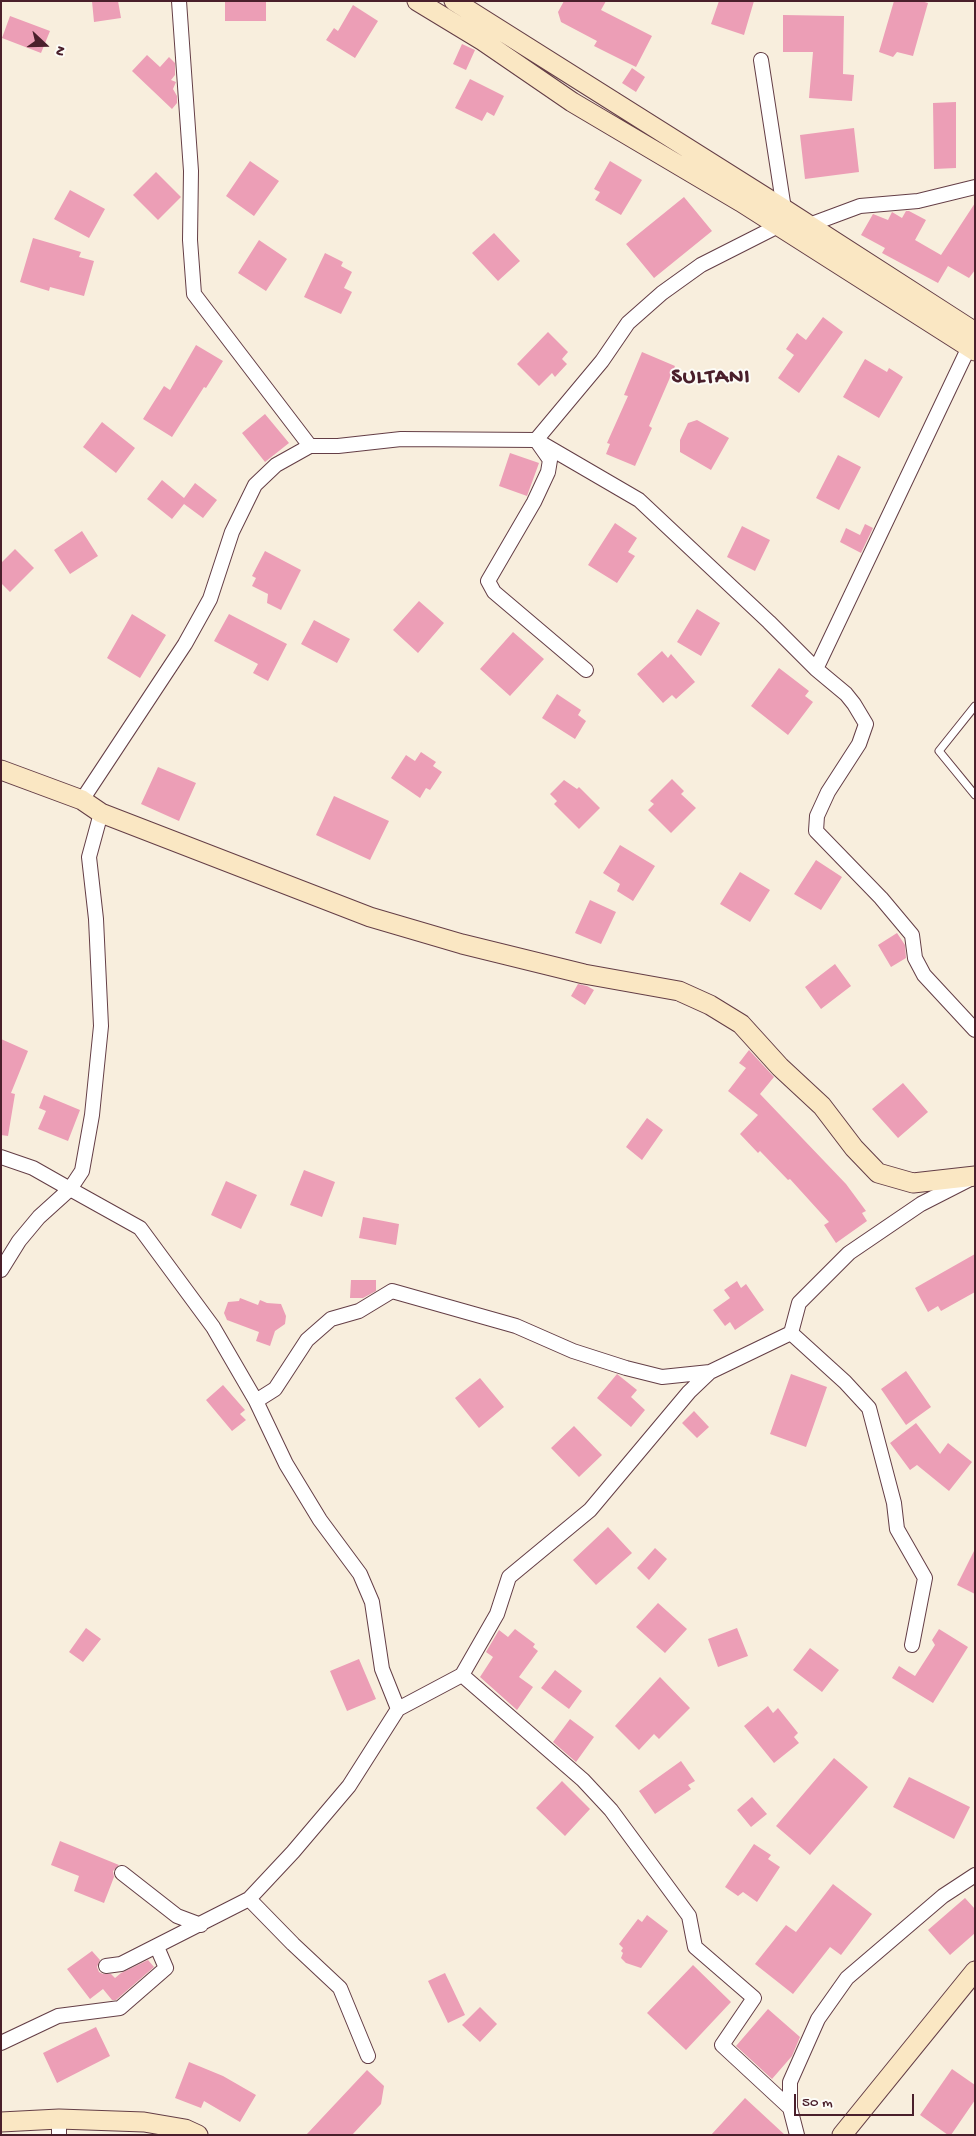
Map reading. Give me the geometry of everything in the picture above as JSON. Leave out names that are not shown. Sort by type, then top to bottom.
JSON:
[{"type":"main road","points":[[417,1],[483,41],[572,102],[781,217],[809,225],[973,343]]},
{"type":"main road","points":[[454,1],[973,343]]},
{"type":"main road","points":[[1,770],[82,800],[101,813],[370,917],[462,944],[584,974],[680,991],[710,1005],[741,1024],[780,1067],[822,1106],[854,1148],[878,1173],[913,1183],[975,1176]]},
{"type":"main road","points":[[842,2135],[975,1971]]},
{"type":"main road","points":[[1,2122],[59,2127],[144,2122],[185,2129],[198,2135]]},
{"type":"street","points":[[179,1],[191,171],[190,240],[194,294],[310,446]]},
{"type":"street","points":[[536,440],[596,369],[628,323],[655,299],[701,265],[781,217],[761,60]]},
{"type":"street","points":[[809,225],[860,206],[918,201],[975,188]]},
{"type":"street","points":[[816,669],[973,343]]},
{"type":"street","points":[[82,800],[185,644],[210,599],[232,532],[255,485],[276,465],[310,446],[338,446],[401,439],[536,440],[639,500],[769,622],[816,669],[846,694],[866,724],[859,744],[828,792],[817,816],[816,831],[881,898],[912,935],[915,958],[924,975],[975,1030]]},
{"type":"street","points":[[536,440],[550,460],[548,472],[530,510],[488,581],[494,592],[586,670]]},
{"type":"street","points":[[1,1270],[19,1241],[70,1189],[82,1171],[92,1115],[101,1026],[96,928],[89,857],[101,813]]},
{"type":"street","points":[[1,1157],[32,1168],[140,1228],[213,1327],[256,1402],[286,1464],[320,1520],[360,1574],[372,1602],[382,1669],[398,1709]]},
{"type":"street","points":[[106,1966],[121,1964],[249,1899],[293,1852],[349,1786],[398,1709],[462,1675],[497,1614],[509,1577],[590,1510],[689,1392],[710,1372],[791,1333],[800,1303],[849,1253],[921,1204],[975,1176]]},
{"type":"street","points":[[256,1402],[275,1389],[307,1340],[331,1319],[359,1311],[392,1291],[516,1326],[573,1351],[626,1368],[662,1377],[710,1372]]},
{"type":"street","points":[[791,1333],[845,1382],[869,1408],[894,1503],[898,1529],[925,1578],[912,1645]]},
{"type":"street","points":[[462,1675],[583,1780],[594,1792],[610,1810],[689,1916],[695,1946],[754,1998],[722,2046],[790,2108]]},
{"type":"street","points":[[122,1873],[177,1916],[201,1925]]},
{"type":"street","points":[[797,2135],[790,2108],[790,2082],[818,2019],[847,1978],[943,1896],[975,1876]]},
{"type":"street","points":[[249,1899],[340,1988],[368,2056]]},
{"type":"street","points":[[1,2043],[58,2016],[120,2008],[166,1968],[157,1947]]},
{"type":"lane","points":[[975,706],[939,751],[975,795]]},
{"type":"building","points":[[92,1],[118,1],[121,18],[94,22]]},
{"type":"building","points":[[225,1],[266,1],[266,21],[225,21]]},
{"type":"building","points":[[564,1],[606,1],[601,10],[652,36],[636,67],[594,46],[597,41],[561,22],[558,12]]},
{"type":"building","points":[[719,1],[754,1],[744,35],[711,24]]},
{"type":"building","points":[[894,1],[921,1],[928,3],[913,56],[897,52],[893,57],[879,52]]},
{"type":"building","points":[[353,5],[378,21],[355,58],[326,40],[334,28],[338,31]]},
{"type":"building","points":[[783,15],[844,16],[843,74],[854,75],[852,101],[809,98],[813,52],[783,52]]},
{"type":"building","points":[[10,16],[50,31],[41,53],[2,38]]},
{"type":"building","points":[[462,44],[475,50],[466,70],[453,64]]},
{"type":"building","points":[[147,55],[160,67],[169,57],[175,63],[175,75],[171,80],[176,82],[173,89],[177,96],[177,103],[172,109],[132,71]]},
{"type":"building","points":[[632,68],[645,77],[636,92],[622,83]]},
{"type":"building","points":[[470,79],[504,96],[494,116],[487,112],[482,121],[455,108]]},
{"type":"building","points":[[956,102],[956,168],[934,169],[933,103]]},
{"type":"building","points":[[854,128],[859,172],[805,179],[800,135]]},
{"type":"building","points":[[250,161],[279,181],[254,216],[226,196]]},
{"type":"building","points":[[610,161],[642,180],[621,215],[595,200],[600,192],[594,189]]},
{"type":"building","points":[[156,172],[181,197],[158,220],[133,195]]},
{"type":"building","points":[[70,190],[105,209],[89,238],[54,219]]},
{"type":"building","points":[[684,197],[712,231],[654,278],[626,244]]},
{"type":"building","points":[[975,203],[975,270],[969,278],[948,266],[938,283],[882,253],[885,248],[861,235],[873,214],[888,220],[892,212],[902,218],[906,211],[909,211],[926,220],[915,240],[941,255]]},
{"type":"building","points":[[494,233],[520,261],[498,281],[472,253]]},
{"type":"building","points":[[33,238],[81,252],[79,257],[94,261],[84,296],[50,287],[49,291],[20,282]]},
{"type":"building","points":[[259,240],[287,259],[266,291],[238,273]]},
{"type":"building","points":[[325,253],[343,262],[341,266],[352,272],[344,288],[352,292],[341,314],[304,297]]},
{"type":"building","points":[[823,317],[843,332],[799,393],[778,378],[794,355],[786,349],[797,333],[806,340]]},
{"type":"building","points":[[548,332],[568,352],[562,359],[567,364],[555,377],[552,373],[539,386],[517,364]]},
{"type":"building","points":[[196,345],[223,361],[172,437],[143,419],[164,386],[170,390]]},
{"type":"building","points":[[642,352],[675,366],[649,426],[652,428],[635,466],[606,454],[610,444],[607,443],[628,396],[624,395]]},
{"type":"building","points":[[865,359],[887,372],[889,368],[903,377],[879,418],[843,397]]},
{"type":"building","points":[[265,414],[289,443],[265,462],[242,433]]},
{"type":"building","points":[[697,420],[729,438],[711,470],[680,452],[680,440],[688,423]]},
{"type":"building","points":[[102,422],[135,448],[116,473],[83,447]]},
{"type":"building","points":[[510,453],[539,463],[527,496],[499,486]]},
{"type":"building","points":[[838,455],[861,467],[839,510],[816,498]]},
{"type":"building","points":[[162,480],[184,498],[195,483],[217,500],[203,518],[184,504],[172,519],[147,499]]},
{"type":"building","points":[[615,523],[637,538],[628,552],[635,556],[617,583],[588,565]]},
{"type":"building","points":[[865,524],[873,528],[861,553],[840,542],[846,528],[860,535]]},
{"type":"building","points":[[742,526],[770,540],[755,571],[727,557]]},
{"type":"building","points":[[82,531],[98,556],[70,574],[54,550]]},
{"type":"building","points":[[15,549],[34,568],[10,592],[1,583],[1,563]]},
{"type":"building","points":[[265,551],[301,570],[281,610],[267,603],[268,594],[252,586],[256,578],[252,576]]},
{"type":"building","points":[[419,601],[444,623],[418,653],[393,630]]},
{"type":"building","points":[[697,609],[720,623],[701,656],[677,642]]},
{"type":"building","points":[[132,614],[166,635],[140,678],[107,658]]},
{"type":"building","points":[[229,614],[287,644],[268,681],[253,673],[258,664],[214,641]]},
{"type":"building","points":[[314,620],[350,639],[337,663],[301,644]]},
{"type":"building","points":[[513,632],[544,659],[510,696],[480,669]]},
{"type":"building","points":[[662,651],[668,658],[671,654],[695,682],[676,699],[672,695],[663,703],[637,674]]},
{"type":"building","points":[[779,668],[809,691],[805,696],[813,702],[788,735],[751,706]]},
{"type":"building","points":[[557,694],[581,710],[578,715],[586,721],[575,739],[542,718]]},
{"type":"building","points":[[421,752],[436,762],[433,766],[442,772],[430,790],[426,788],[420,798],[391,778],[406,755],[415,761]]},
{"type":"building","points":[[158,767],[196,783],[179,821],[141,804]]},
{"type":"building","points":[[672,779],[684,791],[681,794],[696,808],[671,833],[648,810],[654,804],[650,801]]},
{"type":"building","points":[[564,780],[577,789],[579,787],[600,808],[579,829],[554,804],[557,801],[550,794]]},
{"type":"building","points":[[334,796],[389,821],[370,860],[316,835]]},
{"type":"building","points":[[620,845],[655,866],[633,901],[617,891],[620,884],[603,873]]},
{"type":"building","points":[[816,860],[842,877],[821,910],[794,894]]},
{"type":"building","points":[[740,872],[770,890],[750,922],[720,904]]},
{"type":"building","points":[[590,900],[616,912],[601,944],[575,933]]},
{"type":"building","points":[[897,933],[905,945],[906,958],[891,967],[878,945]]},
{"type":"building","points":[[835,964],[851,986],[821,1009],[805,987]]},
{"type":"building","points":[[578,984],[594,990],[585,1005],[571,996]]},
{"type":"building","points":[[1,1039],[28,1051],[11,1093],[15,1094],[8,1136],[1,1135]]},
{"type":"building","points":[[749,1050],[774,1077],[760,1094],[846,1184],[866,1211],[862,1213],[867,1221],[836,1243],[824,1225],[829,1222],[790,1179],[788,1180],[760,1151],[758,1153],[740,1134],[758,1115],[728,1091],[746,1068],[739,1063]]},
{"type":"building","points":[[903,1083],[928,1112],[898,1138],[872,1109]]},
{"type":"building","points":[[44,1095],[80,1110],[68,1141],[38,1129],[46,1111],[39,1108]]},
{"type":"building","points":[[647,1118],[663,1130],[642,1160],[626,1147]]},
{"type":"building","points":[[304,1170],[335,1182],[322,1217],[290,1205]]},
{"type":"building","points":[[226,1181],[257,1195],[241,1229],[211,1215]]},
{"type":"building","points":[[363,1217],[399,1224],[396,1245],[359,1238]]},
{"type":"building","points":[[975,1254],[975,1292],[941,1311],[938,1306],[928,1312],[915,1288]]},
{"type":"building","points":[[351,1280],[376,1280],[376,1291],[363,1298],[350,1298]]},
{"type":"building","points":[[737,1281],[741,1288],[746,1284],[764,1310],[735,1330],[730,1322],[725,1326],[713,1310],[730,1298],[724,1290]]},
{"type":"building","points":[[240,1298],[258,1305],[260,1300],[267,1303],[281,1304],[286,1316],[285,1324],[275,1331],[270,1346],[256,1341],[259,1332],[227,1320],[224,1313],[228,1302],[239,1301]]},
{"type":"building","points":[[906,1371],[931,1407],[906,1425],[881,1389]]},
{"type":"building","points":[[617,1374],[637,1390],[631,1397],[645,1410],[631,1427],[597,1398]]},
{"type":"building","points":[[791,1374],[827,1387],[806,1447],[770,1434]]},
{"type":"building","points":[[480,1378],[504,1407],[479,1428],[455,1398]]},
{"type":"building","points":[[223,1385],[245,1410],[240,1414],[246,1420],[232,1431],[206,1400]]},
{"type":"building","points":[[694,1411],[709,1427],[697,1438],[682,1423]]},
{"type":"building","points":[[916,1423],[940,1454],[948,1443],[972,1462],[949,1491],[917,1465],[910,1470],[890,1443]]},
{"type":"building","points":[[574,1426],[602,1455],[579,1477],[551,1448]]},
{"type":"building","points":[[608,1527],[632,1553],[596,1585],[573,1560]]},
{"type":"building","points":[[655,1548],[667,1559],[649,1580],[637,1568]]},
{"type":"building","points":[[975,1549],[975,1594],[957,1585]]},
{"type":"building","points":[[658,1603],[687,1629],[665,1653],[636,1627]]},
{"type":"building","points":[[86,1628],[101,1639],[83,1662],[69,1652]]},
{"type":"building","points":[[737,1628],[748,1656],[718,1667],[708,1639]]},
{"type":"building","points":[[515,1629],[535,1644],[533,1647],[538,1651],[519,1677],[533,1687],[517,1710],[480,1677],[493,1657],[486,1652],[499,1630],[508,1637]]},
{"type":"building","points":[[939,1629],[968,1647],[933,1703],[892,1678],[899,1666],[915,1676],[935,1645],[932,1640]]},
{"type":"building","points":[[810,1648],[839,1670],[822,1692],[793,1670]]},
{"type":"building","points":[[359,1659],[376,1699],[347,1711],[330,1671]]},
{"type":"building","points":[[555,1670],[582,1691],[569,1709],[541,1688]]},
{"type":"building","points":[[660,1677],[690,1708],[659,1739],[654,1734],[639,1750],[615,1726]]},
{"type":"building","points":[[768,1706],[773,1713],[778,1708],[798,1733],[794,1737],[799,1743],[774,1763],[744,1726]]},
{"type":"building","points":[[570,1719],[594,1737],[576,1762],[553,1742]]},
{"type":"building","points":[[834,1758],[868,1787],[810,1855],[776,1826]]},
{"type":"building","points":[[681,1761],[695,1781],[688,1785],[691,1789],[655,1814],[639,1791]]},
{"type":"building","points":[[909,1777],[970,1807],[954,1839],[893,1807]]},
{"type":"building","points":[[562,1781],[590,1809],[565,1836],[536,1808]]},
{"type":"building","points":[[752,1797],[767,1814],[751,1827],[737,1810]]},
{"type":"building","points":[[60,1841],[119,1865],[113,1871],[114,1877],[104,1903],[74,1891],[79,1876],[51,1865]]},
{"type":"building","points":[[754,1844],[771,1855],[768,1859],[780,1867],[757,1902],[743,1892],[738,1896],[725,1887]]},
{"type":"building","points":[[833,1884],[872,1914],[841,1955],[830,1947],[793,1994],[755,1964],[786,1925],[796,1932]]},
{"type":"building","points":[[965,1898],[975,1909],[975,1933],[950,1955],[928,1930]]},
{"type":"building","points":[[647,1915],[668,1931],[641,1968],[626,1963],[621,1958],[623,1948],[619,1944],[638,1919],[642,1922]]},
{"type":"building","points":[[92,1951],[100,1960],[97,1967],[99,1972],[111,1974],[115,1978],[121,1973],[148,1960],[154,1967],[116,2000],[112,2000],[103,1989],[90,1999],[67,1969]]},
{"type":"building","points":[[693,1965],[731,2002],[686,2050],[647,2013]]},
{"type":"building","points":[[445,1973],[465,2015],[448,2023],[428,1981]]},
{"type":"building","points":[[480,2007],[497,2024],[480,2042],[462,2025]]},
{"type":"building","points":[[768,2009],[800,2037],[792,2056],[772,2079],[736,2046]]},
{"type":"building","points":[[96,2027],[110,2056],[57,2083],[43,2053]]},
{"type":"building","points":[[189,2062],[223,2076],[256,2095],[240,2122],[204,2101],[201,2108],[175,2098]]},
{"type":"building","points":[[952,2069],[975,2085],[975,2100],[951,2135],[948,2135],[920,2115]]},
{"type":"building","points":[[367,2070],[384,2086],[381,2104],[352,2135],[306,2135]]},
{"type":"building","points":[[745,2098],[785,2135],[711,2135]]},
{"type":"district","name":"SULTANI","points":[[711,379]]}]
